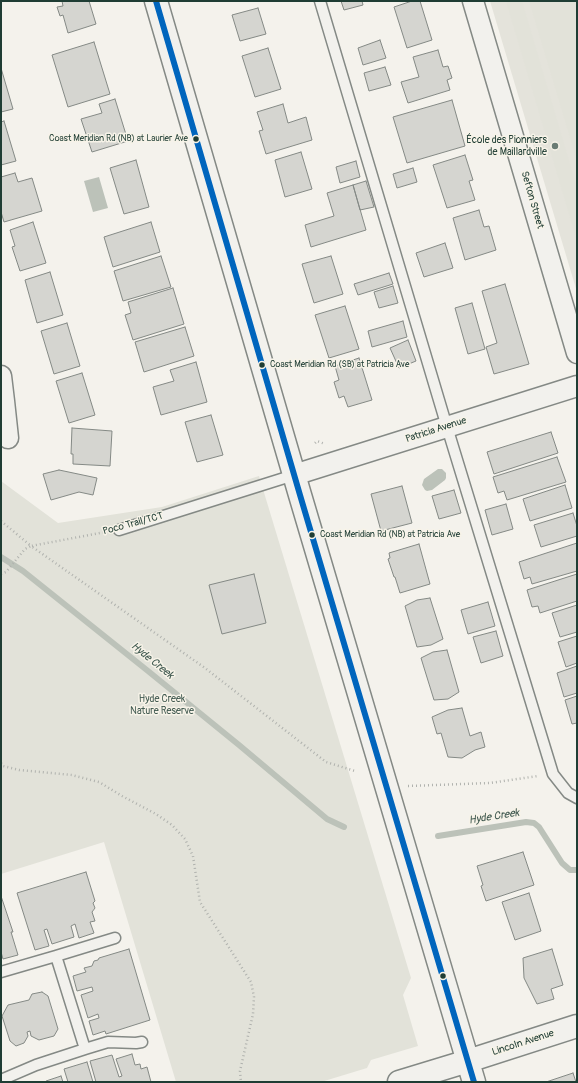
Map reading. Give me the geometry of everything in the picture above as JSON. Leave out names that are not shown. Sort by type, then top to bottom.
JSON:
[{"type":"main road","points":[[156,1],[294,475],[474,1082]]},
{"type":"main road","name":"Lincoln Avenue","points":[[399,1082],[577,1026]]},
{"type":"street","name":"Sefton Street","points":[[473,1],[577,353]]},
{"type":"street","points":[[1,376],[8,438]]},
{"type":"street","name":"Patricia Avenue","points":[[294,475],[577,386]]},
{"type":"lane","points":[[320,1],[447,427],[553,774],[568,793],[577,798]]},
{"type":"lane","name":"Poco Trail/TCT","points":[[119,530],[294,475]]},
{"type":"lane","points":[[1,972],[115,938]]},
{"type":"lane","points":[[56,956],[85,1049]]},
{"type":"lane","points":[[1,1080],[13,1079],[36,1065],[108,1042],[142,1042]]},
{"type":"path","points":[[1,521],[31,546],[205,668],[326,762],[355,771]]},
{"type":"path","name":"Poco Trail/TCT","points":[[1,574],[6,572],[25,549],[31,546],[119,530]]},
{"type":"path","points":[[1,763],[3,766],[19,770],[72,775],[99,782],[156,814],[172,825],[185,839],[192,856],[200,902],[251,982],[254,997],[253,1014],[240,1071],[241,1082]]},
{"type":"path","points":[[386,786],[490,782],[553,774]]},
{"type":"shaded area","name":"École des Pionniers de Maillardville","points":[[490,1],[577,1],[577,292]]},
{"type":"shaded area","points":[[99,177],[108,208],[93,212],[84,181]]},
{"type":"shaded area","points":[[438,469],[442,469],[446,473],[445,480],[432,490],[425,490],[422,485],[424,479]]},
{"type":"green space","points":[[506,1],[522,1],[577,188],[577,241]]},
{"type":"green space","points":[[529,1],[577,1],[577,161]]},
{"type":"green space","name":"Hyde Creek Nature Reserve","points":[[259,476],[411,978],[403,995],[418,1046],[371,1060],[367,1068],[321,1082],[176,1082],[104,842],[1,874],[1,481],[58,523],[162,507]]},
{"type":"building","points":[[62,1],[89,1],[96,24],[68,33],[63,15],[60,16],[57,7],[63,6]]},
{"type":"building","points":[[341,1],[362,1],[363,5],[344,10]]},
{"type":"building","points":[[412,1],[420,1],[432,40],[407,48],[394,7]]},
{"type":"building","points":[[258,8],[266,34],[240,41],[232,15]]},
{"type":"building","points":[[380,40],[386,58],[363,65],[358,48]]},
{"type":"building","points":[[94,42],[110,94],[68,107],[52,55]]},
{"type":"building","points":[[268,48],[281,89],[255,97],[242,56]]},
{"type":"building","points":[[438,50],[443,67],[448,66],[452,78],[447,80],[450,90],[408,103],[401,82],[419,77],[413,57]]},
{"type":"building","points":[[385,67],[391,85],[369,91],[364,73]]},
{"type":"building","points":[[1,68],[13,109],[1,112]]},
{"type":"building","points":[[115,99],[128,141],[92,152],[81,119],[102,113],[99,104]]},
{"type":"building","points":[[452,100],[465,146],[407,163],[393,117]]},
{"type":"building","points":[[283,104],[288,123],[306,117],[312,140],[266,154],[259,131],[263,130],[257,112]]},
{"type":"building","points":[[4,121],[16,161],[1,165],[1,122]]},
{"type":"building","points":[[301,152],[312,189],[285,197],[275,160]]},
{"type":"building","points":[[465,155],[473,180],[469,181],[475,200],[447,208],[433,165]]},
{"type":"building","points":[[136,160],[149,207],[124,214],[110,168]]},
{"type":"building","points":[[356,161],[360,177],[340,183],[336,167]]},
{"type":"building","points":[[413,168],[417,182],[397,188],[393,174]]},
{"type":"building","points":[[15,173],[18,182],[32,178],[42,211],[4,222],[1,212],[1,177]]},
{"type":"building","points":[[366,181],[374,207],[360,210],[353,185]]},
{"type":"building","points":[[353,185],[366,230],[311,247],[305,225],[334,216],[327,193]]},
{"type":"building","points":[[479,210],[484,227],[489,226],[496,250],[465,260],[453,218]]},
{"type":"building","points":[[33,222],[46,263],[20,271],[12,247],[15,246],[10,230]]},
{"type":"building","points":[[151,222],[160,252],[113,267],[104,237]]},
{"type":"building","points":[[445,243],[453,268],[424,277],[416,253]]},
{"type":"building","points":[[161,256],[171,287],[123,301],[114,271]]},
{"type":"building","points":[[331,256],[343,294],[314,303],[302,264]]},
{"type":"building","points":[[50,272],[63,315],[37,323],[25,280]]},
{"type":"building","points":[[389,273],[393,284],[358,295],[354,284]]},
{"type":"building","points":[[505,284],[529,364],[494,374],[486,347],[497,343],[482,291]]},
{"type":"building","points":[[393,286],[398,303],[379,308],[374,292]]},
{"type":"building","points":[[173,288],[184,324],[133,340],[125,315],[131,313],[128,302]]},
{"type":"building","points":[[472,303],[485,349],[468,354],[455,308]]},
{"type":"building","points":[[345,306],[359,349],[329,358],[315,315]]},
{"type":"building","points":[[403,321],[407,337],[372,347],[368,331]]},
{"type":"building","points":[[67,323],[80,366],[54,374],[41,331]]},
{"type":"building","points":[[185,327],[194,356],[144,372],[135,342]]},
{"type":"building","points":[[408,340],[416,361],[399,368],[390,348]]},
{"type":"building","points":[[359,358],[372,400],[348,407],[344,396],[339,398],[334,382],[339,380],[335,366]]},
{"type":"building","points":[[196,362],[207,402],[161,415],[153,387],[174,381],[170,370]]},
{"type":"building","points":[[82,373],[95,415],[69,423],[56,381]]},
{"type":"building","points":[[211,415],[223,455],[197,462],[185,422]]},
{"type":"building","points":[[72,428],[112,431],[110,466],[73,464],[73,454],[71,454]]},
{"type":"building","points":[[551,432],[558,453],[494,474],[487,452]]},
{"type":"building","points":[[557,457],[566,482],[507,500],[504,491],[498,493],[493,477]]},
{"type":"building","points":[[59,470],[97,478],[93,495],[79,492],[51,500],[43,474]]},
{"type":"building","points":[[565,485],[572,508],[530,521],[523,499]]},
{"type":"building","points":[[402,486],[412,523],[381,531],[371,494]]},
{"type":"building","points":[[454,490],[461,513],[439,519],[432,496]]},
{"type":"building","points":[[506,504],[513,529],[492,535],[485,510]]},
{"type":"building","points":[[573,513],[577,526],[577,536],[541,547],[534,525]]},
{"type":"building","points":[[577,543],[577,571],[532,584],[530,577],[524,579],[519,562]]},
{"type":"building","points":[[419,544],[430,584],[400,593],[388,559],[390,558],[389,553]]},
{"type":"building","points":[[254,574],[266,623],[222,634],[209,585]]},
{"type":"building","points":[[577,574],[577,601],[540,613],[538,606],[532,607],[527,590]]},
{"type":"building","points":[[430,598],[443,639],[431,645],[417,647],[405,606],[417,600]]},
{"type":"building","points":[[488,602],[495,626],[468,634],[461,610]]},
{"type":"building","points":[[577,605],[577,632],[560,637],[552,613]]},
{"type":"building","points":[[496,631],[503,656],[481,663],[473,637]]},
{"type":"building","points":[[577,636],[577,663],[566,667],[558,642]]},
{"type":"building","points":[[447,650],[459,692],[448,699],[434,700],[421,658],[433,652]]},
{"type":"building","points":[[577,666],[577,693],[564,697],[557,673]]},
{"type":"building","points":[[577,696],[577,723],[572,724],[565,700]]},
{"type":"building","points":[[462,708],[470,736],[481,732],[485,747],[475,750],[462,758],[448,757],[441,733],[437,734],[432,717],[448,710]]},
{"type":"building","points":[[523,852],[534,885],[486,901],[477,866]]},
{"type":"building","points":[[86,872],[95,901],[93,903],[95,908],[92,912],[95,921],[90,922],[94,933],[79,938],[75,924],[71,926],[74,937],[52,944],[47,929],[44,930],[49,946],[35,950],[17,893]]},
{"type":"building","points":[[529,893],[541,931],[515,940],[502,902]]},
{"type":"building","points":[[1,896],[13,932],[11,932],[18,955],[3,959],[1,952]]},
{"type":"building","points":[[129,949],[150,1020],[106,1034],[105,1031],[93,1035],[89,1021],[99,1018],[98,1014],[88,1018],[81,995],[93,991],[92,987],[77,991],[73,976],[86,972],[84,968],[92,966],[94,961],[98,960],[99,958]]},
{"type":"building","points":[[552,949],[563,985],[551,989],[554,999],[537,1004],[524,978],[523,958]]},
{"type":"building","points":[[42,992],[48,996],[58,1029],[54,1036],[39,1040],[31,1036],[30,1031],[27,1032],[28,1036],[24,1043],[16,1046],[10,1041],[2,1016],[8,1005],[29,1000],[32,994]]},
{"type":"building","points":[[132,1054],[135,1065],[140,1064],[141,1069],[147,1067],[151,1082],[96,1082],[90,1061],[112,1055],[119,1077],[122,1076],[116,1059]]},
{"type":"building","points":[[87,1062],[93,1082],[68,1082],[64,1069]]},
{"type":"building","points":[[573,1073],[576,1082],[546,1082]]},
{"type":"building","points":[[61,1076],[63,1082],[46,1082],[46,1081]]},
{"type":"waterway","name":"Hyde Creek","points":[[1,557],[23,571],[148,671],[327,819],[344,827]]},
{"type":"waterway","name":"Hyde Creek","points":[[438,836],[526,822],[534,823],[539,827],[562,863],[570,870],[577,870]]},
{"type":"transit line","points":[[156,1],[300,495],[474,1082]]},
{"type":"place","name":"Coast Meridian Rd (NB) at Laurier Ave","points":[[196,139]]},
{"type":"place","name":"École des Pionniers de Maillardville","points":[[555,146]]},
{"type":"place","name":"Coast Meridian Rd (SB) at Patricia Ave","points":[[262,365]]},
{"type":"place","name":"Coast Meridian Rd (NB) at Patricia Ave","points":[[312,535]]}]
